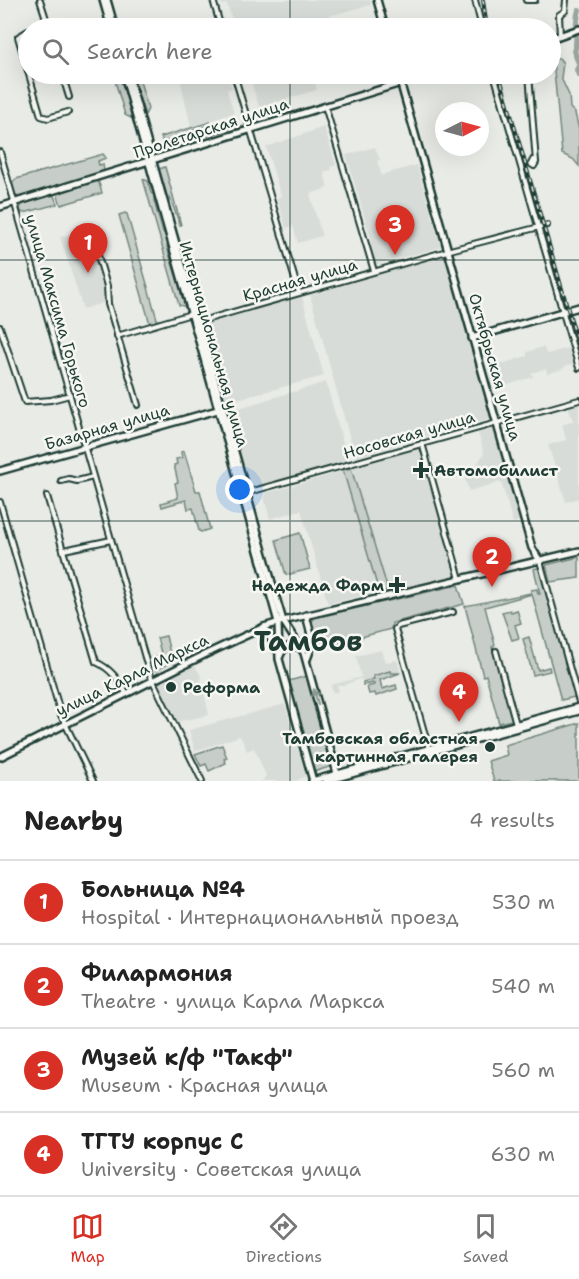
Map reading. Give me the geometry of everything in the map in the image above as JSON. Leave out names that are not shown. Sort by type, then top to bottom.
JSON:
[{"type":"main road","points":[[105,0],[110,18]]},
{"type":"main road","points":[[377,0],[382,18]]},
{"type":"main road","points":[[562,35],[579,29]]},
{"type":"main road","name":"Интернациональная улица","points":[[127,84],[280,621],[279,659],[312,781]]},
{"type":"main road","name":"Интернациональная улица","points":[[130,84],[191,314],[196,322]]},
{"type":"main road","name":"Пролетарская улица","points":[[0,207],[394,84]]},
{"type":"main road","name":"Октябрьская улица","points":[[401,84],[532,548],[540,561]]},
{"type":"main road","points":[[472,338],[579,307]]},
{"type":"main road","name":"Базарная улица","points":[[0,471],[220,409]]},
{"type":"main road","name":"улица Карла Маркса","points":[[0,756],[126,693],[280,621],[579,551]]},
{"type":"main road","points":[[306,615],[314,644],[306,661]]},
{"type":"main road","name":"Интернациональная улица","points":[[280,621],[302,648],[338,777]]},
{"type":"main road","points":[[264,627],[278,652]]},
{"type":"main road","points":[[279,659],[283,650],[288,647],[294,645],[302,648]]},
{"type":"main road","points":[[431,751],[579,707]]},
{"type":"main road","points":[[326,781],[579,711]]},
{"type":"main road","points":[[312,781],[338,777]]},
{"type":"street","points":[[40,0],[45,18]]},
{"type":"street","points":[[213,0],[218,18]]},
{"type":"street","points":[[475,0],[480,18]]},
{"type":"street","points":[[526,0],[535,0]]},
{"type":"street","points":[[559,18],[559,15],[565,11],[566,0]]},
{"type":"street","points":[[561,28],[562,35]]},
{"type":"street","points":[[31,84],[40,116],[48,118],[68,112]]},
{"type":"street","points":[[65,84],[69,97]]},
{"type":"street","points":[[237,84],[298,293]]},
{"type":"street","points":[[497,84],[579,368]]},
{"type":"street","points":[[530,84],[536,162]]},
{"type":"street","points":[[325,106],[374,271]]},
{"type":"street","name":"улица Максима Горького","points":[[0,152],[153,680],[202,781]]},
{"type":"street","name":"Красная улица","points":[[196,322],[547,225]]},
{"type":"street","points":[[94,242],[107,286],[108,304],[138,405]]},
{"type":"street","points":[[117,336],[191,314]]},
{"type":"street","points":[[0,327],[26,402],[51,400],[70,395]]},
{"type":"street","name":"Носовская улица","points":[[244,494],[579,400]]},
{"type":"street","points":[[422,443],[460,579]]},
{"type":"street","points":[[61,481],[69,479],[77,482],[93,477]]},
{"type":"street","points":[[47,496],[96,662],[116,675],[126,693]]},
{"type":"street","points":[[0,502],[65,724],[93,781]]},
{"type":"street","points":[[64,550],[111,540]]},
{"type":"street","name":"Октябрьская улица","points":[[540,561],[579,702]]},
{"type":"street","points":[[431,751],[395,629],[453,612]]},
{"type":"street","points":[[496,651],[516,724]]},
{"type":"shaded area","points":[[220,0],[370,0],[371,5],[321,18],[232,18],[227,4],[222,5]]},
{"type":"shaded area","points":[[561,78],[569,95],[570,108],[575,113],[579,130],[579,166],[573,159],[562,154],[555,84],[561,84]]},
{"type":"shaded area","points":[[116,84],[122,84],[133,119],[125,115]]},
{"type":"shaded area","points":[[135,84],[141,84],[148,109],[145,115]]},
{"type":"shaded area","points":[[181,84],[231,84],[232,88],[227,90],[234,113],[191,127]]},
{"type":"shaded area","points":[[252,84],[315,84],[317,90],[259,107]]},
{"type":"shaded area","points":[[210,122],[209,126],[190,131],[191,135],[213,128],[214,131],[186,137],[171,144],[164,140],[169,144],[164,147],[161,137]]},
{"type":"shaded area","points":[[244,126],[243,129],[166,153],[166,150],[181,143]]},
{"type":"shaded area","points":[[324,127],[336,165],[331,167],[332,170],[324,172],[328,188],[310,194],[322,236],[298,243],[293,226],[286,228],[277,198],[281,196],[266,147]]},
{"type":"shaded area","points":[[375,147],[380,160],[377,161],[382,176],[417,165],[441,247],[375,265],[370,247],[371,239],[346,155]]},
{"type":"shaded area","points":[[103,154],[106,158],[98,161],[99,165],[103,164],[104,173],[22,198],[16,196],[12,183],[16,179]]},
{"type":"shaded area","points":[[165,167],[181,225],[170,198],[167,196],[159,169]]},
{"type":"shaded area","points":[[143,179],[148,181],[151,193],[154,195],[186,307],[179,305]]},
{"type":"shaded area","points":[[96,181],[102,193],[61,205],[58,196],[60,192]]},
{"type":"shaded area","points":[[52,195],[57,204],[21,212],[20,208],[23,203]]},
{"type":"shaded area","points":[[125,213],[157,319],[156,323],[150,324],[119,215]]},
{"type":"shaded area","points":[[92,228],[108,282],[109,301],[83,309],[60,237]]},
{"type":"shaded area","points":[[445,255],[492,418],[355,457],[310,295]]},
{"type":"shaded area","points":[[302,297],[324,376],[226,402],[204,326]]},
{"type":"shaded area","points":[[543,347],[547,354],[568,348],[573,364],[547,374],[546,369],[541,370],[532,373],[533,377],[494,389],[488,368],[527,356],[527,352]]},
{"type":"shaded area","points":[[326,382],[348,461],[250,489],[229,411]]},
{"type":"shaded area","points":[[579,403],[579,498],[566,502],[548,445],[566,440],[562,425],[573,421],[568,406]]},
{"type":"shaded area","points":[[494,429],[519,521],[513,523],[501,482],[469,491],[464,476],[472,473],[484,453],[478,433]]},
{"type":"shaded area","points":[[420,448],[456,576],[389,593],[351,468]]},
{"type":"shaded area","points":[[184,451],[196,491],[200,491],[210,529],[201,532],[193,508],[188,509],[186,500],[162,507],[161,503],[178,498],[175,483],[178,482],[174,465],[177,464],[176,459],[182,458],[181,452]]},
{"type":"shaded area","points":[[351,468],[388,590],[379,592],[343,470]]},
{"type":"shaded area","points":[[343,471],[379,592],[328,604],[301,510],[270,519],[263,494]]},
{"type":"shaded area","points":[[300,533],[310,569],[286,575],[276,540]]},
{"type":"shaded area","points":[[579,557],[579,578],[550,582],[546,565]]},
{"type":"shaded area","points":[[539,568],[575,697],[561,700],[532,594],[485,607],[495,645],[492,647],[512,720],[499,723],[486,675],[483,676],[465,606],[531,593],[531,590],[537,589],[540,594],[534,569]]},
{"type":"shaded area","points":[[458,585],[464,604],[392,623],[391,629],[317,649],[311,624],[314,618]]},
{"type":"shaded area","points":[[510,610],[511,612],[517,610],[521,623],[515,625],[519,638],[512,640],[502,612]]},
{"type":"shaded area","points":[[166,636],[172,662],[156,671],[152,658],[162,656],[157,638]]},
{"type":"shaded area","points":[[529,637],[538,670],[549,667],[550,671],[533,675],[523,639]]},
{"type":"shaded area","points":[[381,650],[385,662],[397,660],[401,673],[394,674],[389,671],[374,675],[374,679],[363,682],[362,685],[360,679],[337,685],[339,691],[333,693],[331,685],[361,677],[356,656]]},
{"type":"shaded area","points":[[193,663],[200,674],[209,715],[177,722],[158,682]]},
{"type":"shaded area","points":[[390,671],[400,673],[380,680],[382,689],[396,685],[397,689],[376,696],[375,693],[369,694],[367,687],[374,683],[363,685],[363,682]]},
{"type":"shaded area","points":[[307,676],[332,766],[314,772],[289,681]]},
{"type":"shaded area","points":[[285,704],[306,776],[296,781],[262,781],[266,776],[254,748],[247,751],[240,736],[195,751],[189,730]]},
{"type":"shaded area","points":[[579,723],[579,781],[494,781],[488,761],[507,755],[505,745]]},
{"type":"shaded area","points":[[222,745],[227,758],[224,759],[226,763],[209,771],[206,764],[201,766],[195,754]]},
{"type":"waterway","points":[[579,10],[574,51],[579,63]]},
{"type":"waterway","points":[[579,66],[577,70],[579,75]]},
{"type":"railway","points":[[483,0],[486,18]]},
{"type":"railway","points":[[502,84],[579,347]]},
{"type":"place","name":"Музей к/ф \"Такф\"","points":[[395,255]]},
{"type":"place","name":"Больница №4","points":[[88,273]]},
{"type":"place","name":"Автомобилист","points":[[421,470]]},
{"type":"place","name":"Надежда Фарм","points":[[397,585]]},
{"type":"place","name":"Филармония","points":[[492,587]]},
{"type":"place","name":"Реформа","points":[[171,687]]},
{"type":"place","name":"ТГТУ корпус С","points":[[459,722]]},
{"type":"place","name":"Тамбовская областная картинная галерея","points":[[490,747]]},
{"type":"district","name":"Тамбов","points":[[308,641]]}]
